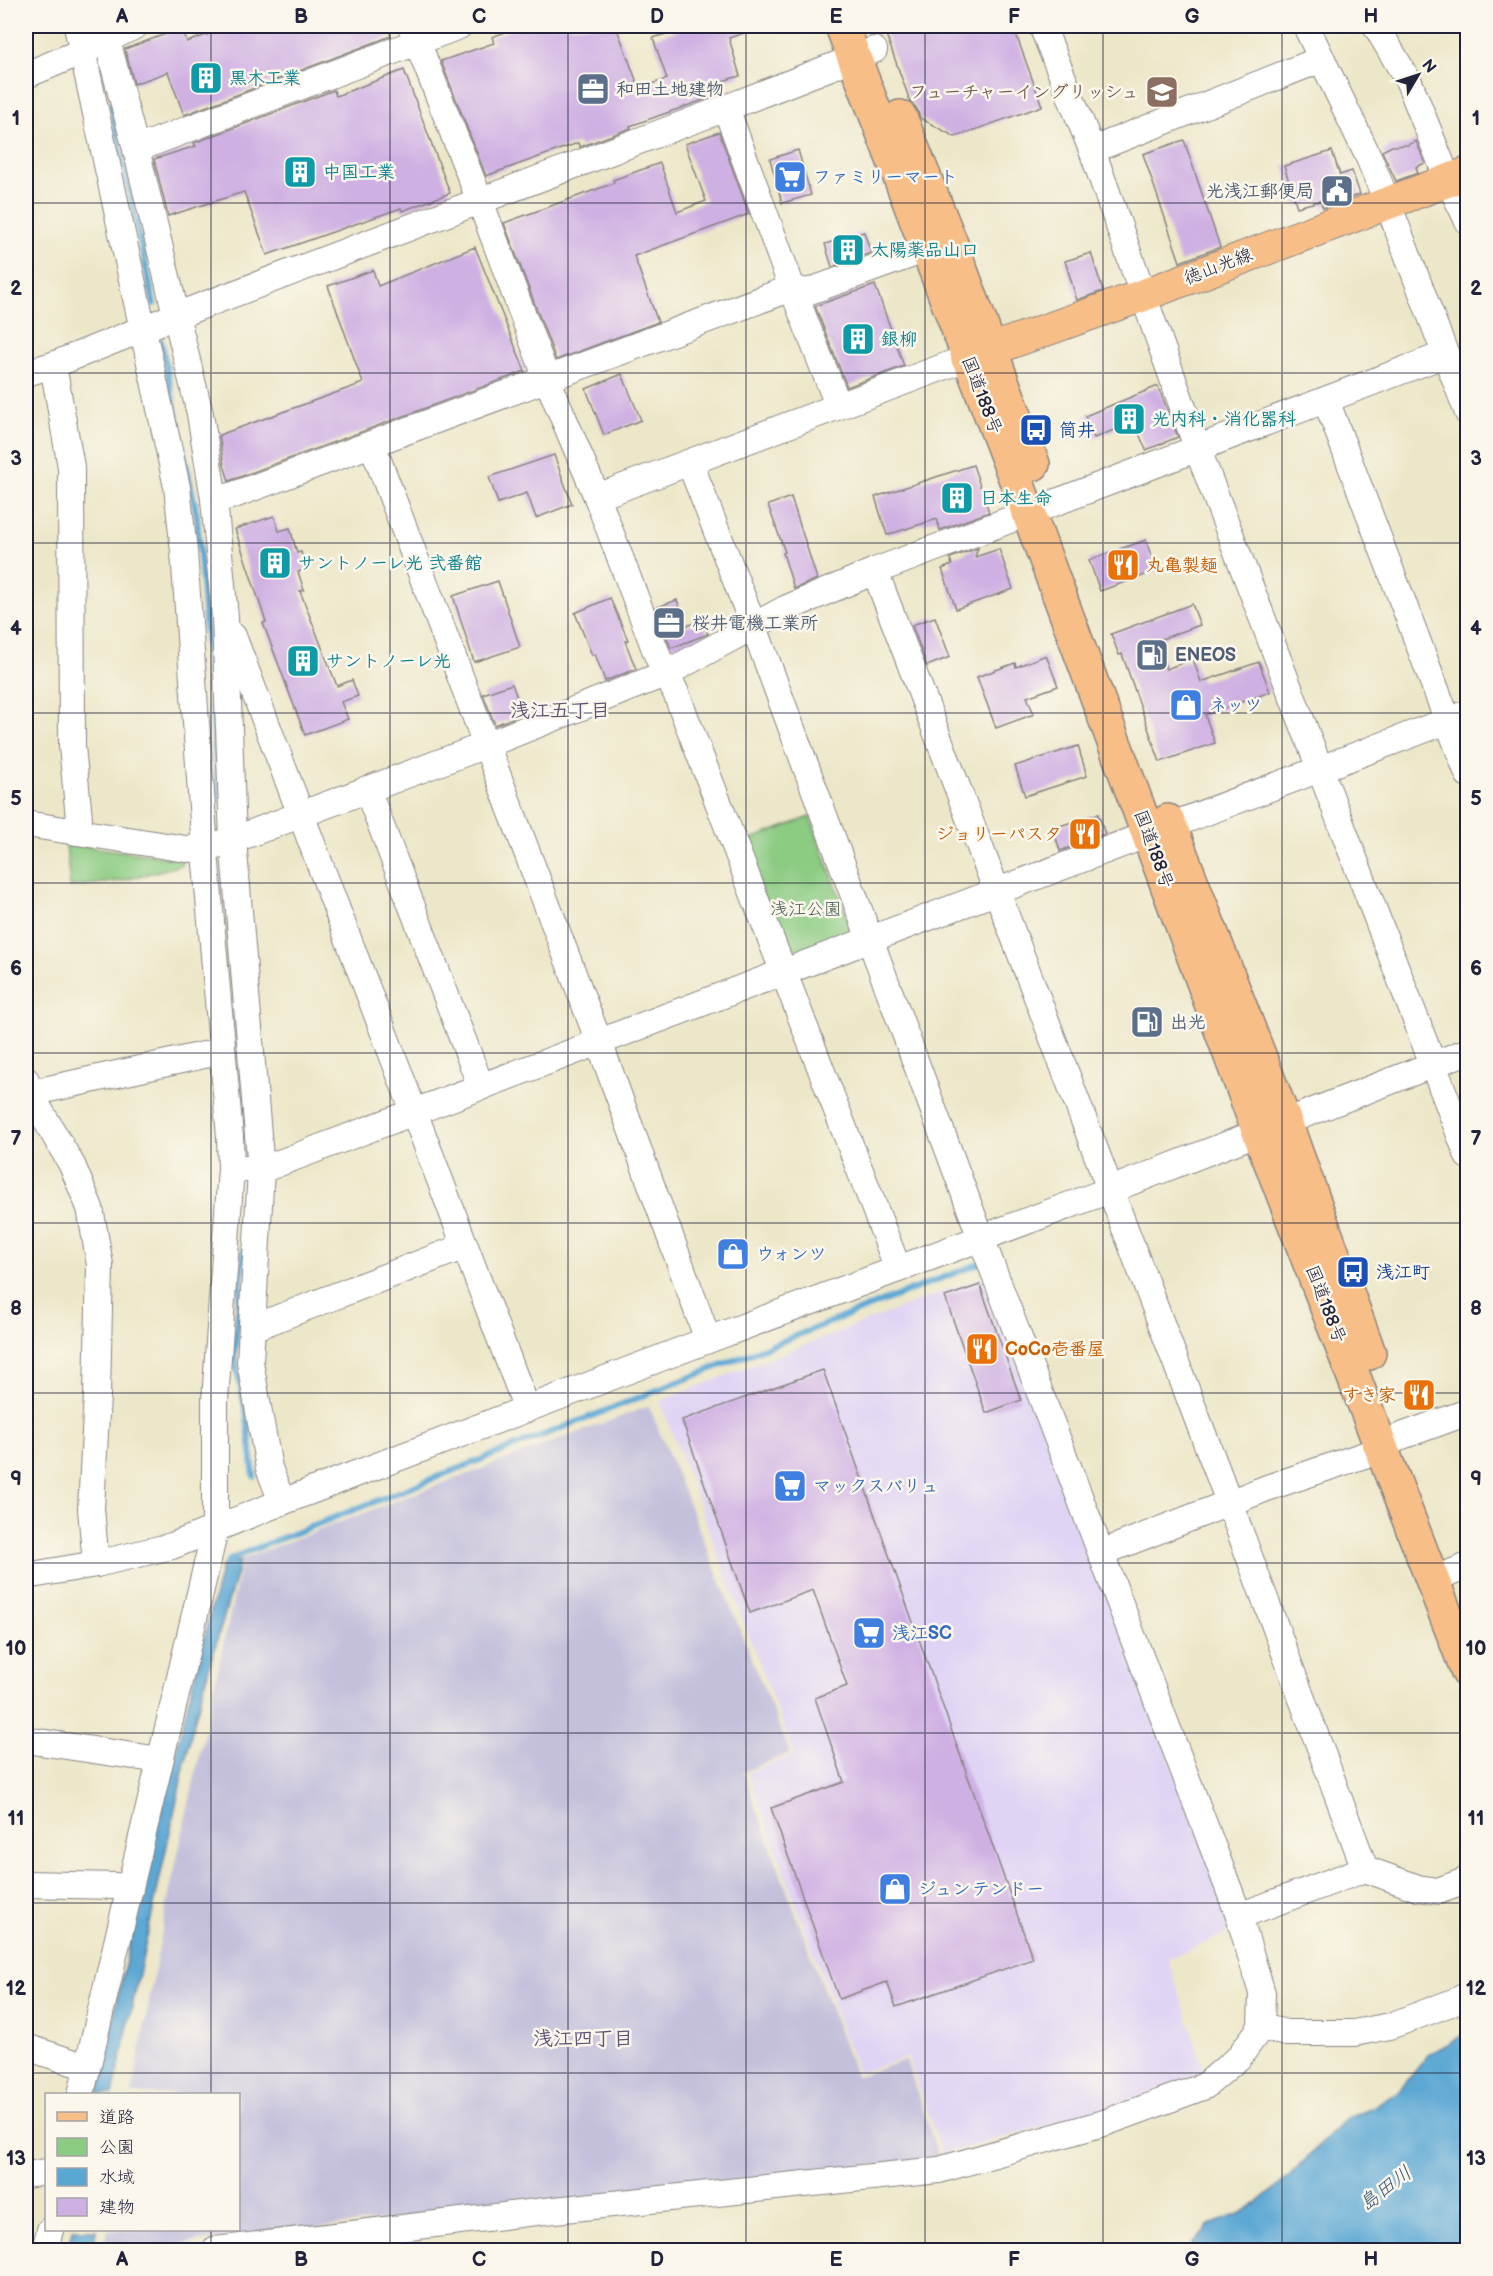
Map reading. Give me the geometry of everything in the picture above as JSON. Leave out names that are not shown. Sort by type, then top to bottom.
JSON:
[{"type":"highway","name":"国道188号","points":[[842,26],[864,44],[1391,1443],[1450,1573],[1467,1619]]},
{"type":"highway","name":"国道188号","points":[[1450,1573],[1467,1672]]},
{"type":"main road","name":"徳山光線","points":[[979,354],[1389,204],[1458,176]]},
{"type":"street","points":[[76,26],[177,487],[184,552],[231,1168],[214,1401],[215,1530],[81,2093]]},
{"type":"street","points":[[26,75],[135,26]]},
{"type":"street","points":[[136,149],[414,34],[459,26]]},
{"type":"street","points":[[1042,26],[1092,150],[1198,450],[1467,1156]]},
{"type":"street","points":[[1306,26],[1370,158],[1467,413]]},
{"type":"street","points":[[1376,26],[1409,82],[1458,176],[1467,221]]},
{"type":"street","points":[[414,34],[547,378],[597,497],[658,657],[676,693],[898,1269]]},
{"type":"street","points":[[107,40],[136,149],[200,414],[214,499],[225,617],[233,840],[261,1170],[250,1362],[269,1468],[282,1502]]},
{"type":"street","points":[[26,373],[53,365],[175,316],[726,108],[864,44]]},
{"type":"street","points":[[1092,150],[1322,59]]},
{"type":"street","points":[[726,108],[838,405]]},
{"type":"street","points":[[214,499],[231,496],[792,288],[807,292],[938,245]]},
{"type":"street","points":[[597,497],[979,354]]},
{"type":"street","points":[[26,824],[186,849],[205,848],[233,840],[486,745],[666,673],[785,609],[875,571],[1446,354]]},
{"type":"street","points":[[53,365],[71,467],[72,746],[79,818],[78,832]]},
{"type":"street","points":[[1326,400],[1457,717],[1467,774]]},
{"type":"street","points":[[372,444],[599,1042],[708,1340]]},
{"type":"street","points":[[214,2250],[545,2211],[939,2170],[1107,2122],[1205,2086],[1239,2057],[1261,2027],[1262,1993],[1239,1916],[981,1238],[754,627],[690,463]]},
{"type":"street","points":[[875,571],[1229,1502],[1365,1869]]},
{"type":"street","points":[[225,617],[527,1410]]},
{"type":"street","points":[[231,1168],[261,1170],[1457,717]]},
{"type":"street","points":[[367,789],[481,1087]]},
{"type":"street","points":[[96,1564],[91,1509],[100,1265],[90,1208],[72,1165],[27,1089],[222,1051]]},
{"type":"street","points":[[26,1576],[96,1564],[172,1546],[708,1340],[1110,1190],[1467,1051]]},
{"type":"street","points":[[252,1326],[263,1324],[465,1246]]},
{"type":"street","points":[[1101,1553],[1467,1412]]},
{"type":"street","points":[[26,1740],[160,1760]]},
{"type":"street","points":[[1239,1916],[1365,1869],[1418,1888],[1438,1892],[1467,1880]]},
{"type":"street","points":[[26,1884],[117,1886],[129,1889]]},
{"type":"street","points":[[1261,2027],[1286,2032],[1354,2033],[1390,2026],[1467,1995]]},
{"type":"street","points":[[26,2047],[87,2067]]},
{"type":"street","points":[[26,2175],[45,2172]]},
{"type":"street","points":[[45,2250],[50,2231]]},
{"type":"shaded area","points":[[984,1276],[1235,1930],[1168,1959],[1205,2072],[1099,2112],[942,2154],[908,2057],[858,2073],[748,1773],[794,1755],[660,1401]]},
{"type":"shaded area","points":[[649,1406],[790,1753],[743,1772],[856,2077],[906,2060],[939,2158],[198,2241],[154,2250],[103,2250],[107,2231],[240,2231],[240,2093],[132,2093],[167,1904],[242,1559]]},
{"type":"green space","name":"浅江公園","points":[[810,817],[853,932],[785,956],[744,842]]},
{"type":"green space","points":[[66,844],[182,859],[182,865],[120,881],[70,887]]},
{"type":"water","points":[[228,1561],[240,1561],[194,1721],[113,2093],[98,2093],[157,1830],[222,1566]]},
{"type":"water","name":"島田川","points":[[1467,2033],[1467,2250],[1189,2250],[1210,2225],[1247,2211],[1284,2181],[1348,2117],[1376,2106],[1400,2090],[1428,2055]]},
{"type":"water","points":[[72,2231],[96,2231],[94,2250],[68,2250]]},
{"type":"building","points":[[231,26],[387,26],[391,36],[184,115],[168,72],[134,84],[125,49],[182,28],[187,42]]},
{"type":"building","points":[[521,26],[616,26],[639,88],[667,79],[653,38],[691,26],[756,26],[756,29],[729,38],[740,76],[708,85],[712,97],[630,126],[631,128],[580,147],[578,143],[486,176],[441,61],[494,43],[492,37]]},
{"type":"building","points":[[883,26],[1013,26],[1042,106],[955,137],[920,118],[917,109],[910,101]]},
{"type":"building","points":[[404,70],[450,193],[267,255],[244,192],[168,216],[154,159],[196,146],[194,143],[334,90],[336,96]]},
{"type":"building","points":[[719,132],[749,214],[634,256],[658,322],[556,360],[504,223],[614,183],[613,180],[660,163],[677,212],[706,201],[685,144]]},
{"type":"building","points":[[1184,140],[1220,247],[1180,262],[1143,154]]},
{"type":"building","points":[[1416,141],[1425,163],[1416,167],[1418,173],[1396,181],[1382,151],[1392,146],[1408,145]]},
{"type":"building","points":[[798,150],[811,195],[782,203],[770,159]]},
{"type":"building","points":[[1332,151],[1340,175],[1352,171],[1360,194],[1323,208],[1320,201],[1297,207],[1284,166]]},
{"type":"building","name":"太陽薬品山口","points":[[864,232],[871,253],[832,267],[825,244]]},
{"type":"building","points":[[475,247],[525,371],[229,481],[219,435],[363,383],[328,286],[373,270],[378,286]]},
{"type":"building","points":[[1091,253],[1103,291],[1077,300],[1065,261]]},
{"type":"building","name":"銀柳","points":[[875,285],[904,366],[847,387],[815,306]]},
{"type":"building","points":[[622,374],[641,420],[604,435],[586,389]]},
{"type":"building","name":"光内科・消化器科","points":[[1158,386],[1178,437],[1146,450],[1134,422],[1094,438],[1085,416]]},
{"type":"building","points":[[554,455],[572,504],[536,518],[527,493],[498,503],[489,477]]},
{"type":"building","points":[[973,465],[989,512],[940,530],[937,519],[887,535],[875,497]]},
{"type":"building","points":[[791,497],[817,579],[794,589],[783,553],[785,552],[768,505]]},
{"type":"building","points":[[274,516],[279,531],[290,528],[297,553],[301,552],[306,569],[298,572],[304,590],[300,591],[337,686],[352,680],[358,696],[341,702],[348,719],[305,735],[263,623],[266,622],[235,529]]},
{"type":"building","points":[[1146,540],[1156,571],[1100,591],[1089,560]]},
{"type":"building","points":[[978,548],[975,557],[999,549],[1013,589],[956,609],[942,569],[952,565],[950,558]]},
{"type":"building","points":[[498,581],[520,647],[474,662],[453,596]]},
{"type":"building","points":[[610,598],[628,640],[625,641],[636,669],[605,681],[575,613]]},
{"type":"building","name":"桜井電機工業所","points":[[677,600],[686,626],[703,620],[708,634],[671,648],[655,608]]},
{"type":"building","points":[[1192,604],[1200,625],[1156,641],[1166,669],[1193,659],[1201,682],[1259,662],[1270,692],[1205,715],[1215,743],[1160,762],[1122,654],[1119,655],[1111,634]]},
{"type":"building","points":[[935,617],[950,657],[927,666],[912,625]]},
{"type":"building","points":[[1046,655],[1058,686],[1027,697],[1034,714],[996,728],[977,677],[1015,663],[1016,667]]},
{"type":"building","points":[[512,684],[523,714],[495,725],[483,694]]},
{"type":"building","points":[[1078,746],[1087,776],[1025,796],[1015,766]]},
{"type":"building","points":[[1098,814],[1105,834],[1060,851],[1053,828]]},
{"type":"building","points":[[980,1285],[1021,1400],[986,1413],[945,1297]]},
{"type":"building","points":[[823,1370],[1033,1959],[896,2007],[887,1982],[839,1999],[771,1808],[844,1782],[815,1698],[847,1686],[813,1590],[750,1613],[682,1420]]},
{"type":"waterway","points":[[111,105],[154,304]]},
{"type":"waterway","points":[[161,341],[197,516],[219,798]]},
{"type":"waterway","points":[[244,1249],[234,1356],[247,1417],[254,1476]]},
{"type":"waterway","points":[[226,1567],[228,1561],[244,1553],[983,1262]]},
{"type":"place","name":"黒木工業","points":[[206,78]]},
{"type":"place","name":"和田土地建物","points":[[593,89]]},
{"type":"place","name":"フューチャーイングリッシュ","points":[[1162,92]]},
{"type":"place","name":"中国工業","points":[[300,172]]},
{"type":"place","name":"ファミリーマート","points":[[790,177]]},
{"type":"place","name":"光浅江郵便局","points":[[1337,191]]},
{"type":"place","name":"太陽薬品山口","points":[[848,250]]},
{"type":"place","name":"銀柳","points":[[858,339]]},
{"type":"place","name":"光内科・消化器科","points":[[1129,419]]},
{"type":"place","name":"筒井","points":[[1036,430]]},
{"type":"place","name":"日本生命","points":[[957,498]]},
{"type":"place","name":"サントノーレ光 弐番館","points":[[275,563]]},
{"type":"place","name":"丸亀製麺","points":[[1123,565]]},
{"type":"place","name":"桜井電機工業所","points":[[669,623]]},
{"type":"place","name":"ENEOS","points":[[1152,655]]},
{"type":"place","name":"サントノーレ光","points":[[303,661]]},
{"type":"place","name":"ネッツ","points":[[1186,705]]},
{"type":"place","name":"ジョリーパスタ","points":[[1085,834]]},
{"type":"place","name":"出光","points":[[1147,1022]]},
{"type":"place","name":"ウォンツ","points":[[733,1254]]},
{"type":"place","name":"浅江町","points":[[1353,1272]]},
{"type":"place","name":"CoCo壱番屋","points":[[982,1349]]},
{"type":"place","name":"すき家","points":[[1419,1395]]},
{"type":"place","name":"マックスバリュ","points":[[790,1486]]},
{"type":"place","name":"浅江SC","points":[[869,1633]]},
{"type":"place","name":"ジュンテンドー","points":[[895,1889]]},
{"type":"district","name":"浅江五丁目","points":[[560,710]]},
{"type":"district","name":"浅江四丁目","points":[[583,2038]]}]
